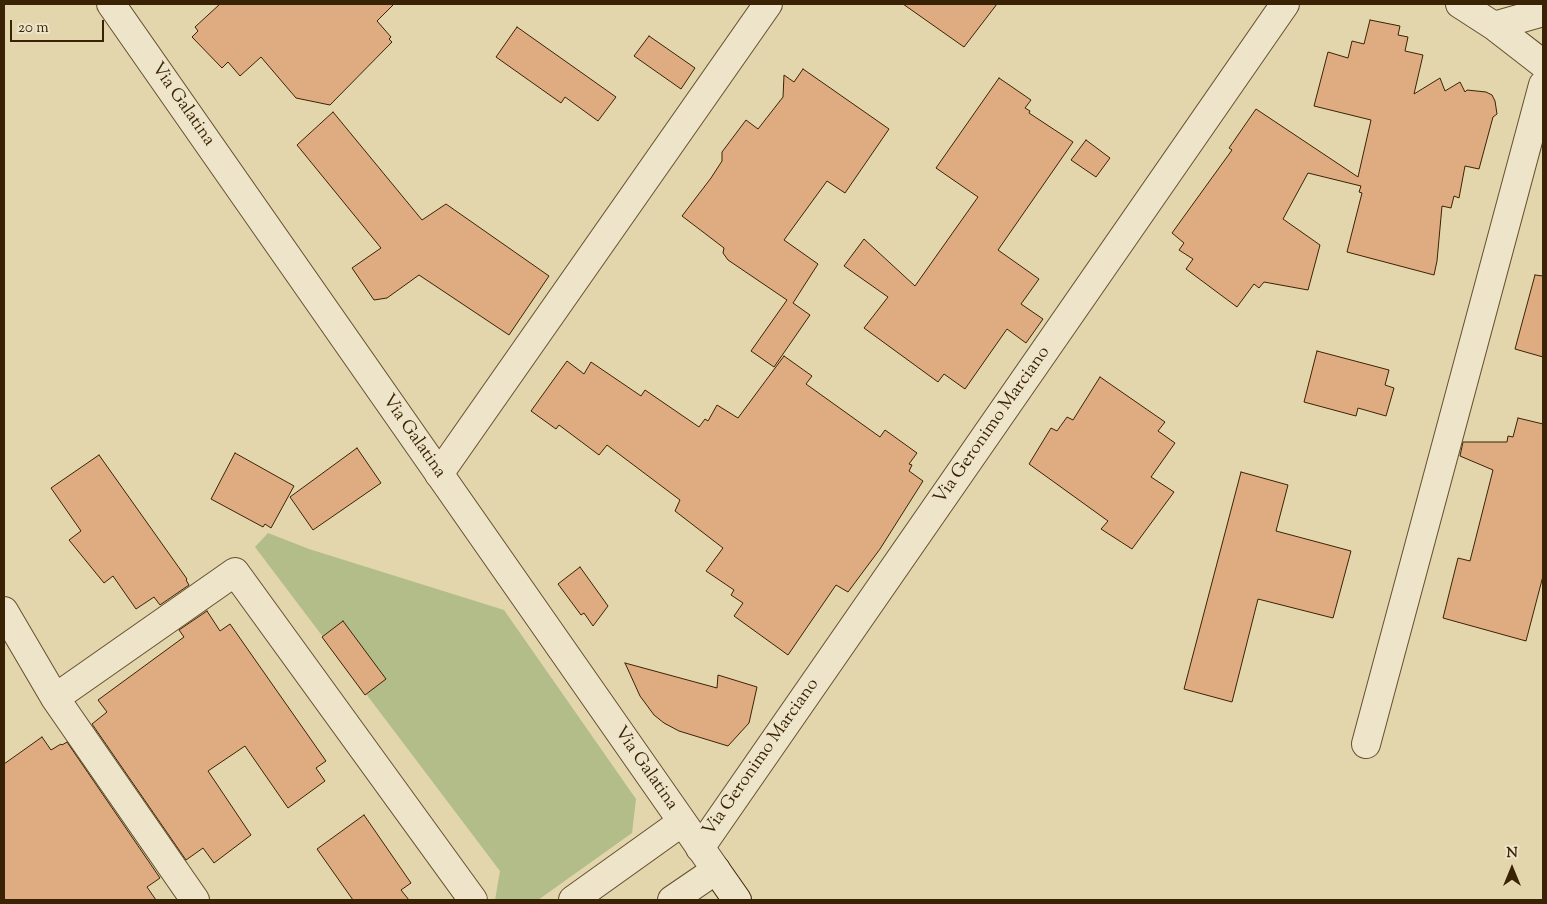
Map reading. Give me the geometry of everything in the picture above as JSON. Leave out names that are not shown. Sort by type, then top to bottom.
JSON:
[{"type":"street","name":"Via Galatina","points":[[111,4],[737,900]]},
{"type":"street","points":[[439,474],[768,4]]},
{"type":"street","name":"Via Geronimo Marciano","points":[[700,848],[1285,4]]},
{"type":"street","points":[[1460,4],[1494,26],[1543,64]]},
{"type":"street","points":[[1494,26],[1543,12]]},
{"type":"street","points":[[1366,744],[1543,84]]},
{"type":"street","points":[[55,698],[235,572],[473,900]]},
{"type":"street","points":[[4,611],[55,698],[196,900]]},
{"type":"street","points":[[573,900],[682,822]]},
{"type":"street","points":[[672,900],[716,870]]},
{"type":"green space","points":[[268,533],[309,549],[504,610],[636,799],[632,833],[538,900],[495,900],[500,871],[255,547]]},
{"type":"building","points":[[220,4],[394,4],[377,21],[391,37],[389,39],[392,42],[330,105],[296,98],[261,57],[240,76],[228,62],[222,68],[192,37],[198,31],[195,27]]},
{"type":"building","points":[[903,4],[997,4],[964,47]]},
{"type":"building","points":[[1370,20],[1400,26],[1398,35],[1408,37],[1405,51],[1423,55],[1414,94],[1440,78],[1445,91],[1460,82],[1465,92],[1467,90],[1486,92],[1492,95],[1495,101],[1497,114],[1493,117],[1479,169],[1465,166],[1459,198],[1454,196],[1451,208],[1442,206],[1434,275],[1347,252],[1362,193],[1359,192],[1361,186],[1308,173],[1283,219],[1320,245],[1308,290],[1264,282],[1259,288],[1254,284],[1237,307],[1186,269],[1193,259],[1179,250],[1184,243],[1172,233],[1232,150],[1229,148],[1256,109],[1358,177],[1371,120],[1314,106],[1328,52],[1348,58],[1352,41],[1364,44]]},
{"type":"building","points":[[517,27],[616,97],[598,121],[565,97],[561,103],[496,57]]},
{"type":"building","points":[[649,36],[695,68],[681,89],[634,56]]},
{"type":"building","points":[[803,69],[889,129],[845,193],[827,181],[784,240],[818,264],[793,303],[810,315],[774,367],[751,351],[787,300],[728,260],[723,253],[724,248],[682,216],[711,178],[722,161],[722,152],[746,120],[758,129],[783,97],[784,75],[794,82]]},
{"type":"building","points":[[999,78],[1031,100],[1025,108],[1030,111],[1029,113],[1073,142],[998,250],[1039,279],[1021,304],[1043,319],[1026,343],[1007,329],[965,389],[944,374],[938,382],[864,328],[888,297],[844,266],[864,239],[915,286],[978,197],[936,168]]},
{"type":"building","points":[[333,112],[422,220],[446,204],[549,276],[509,335],[419,275],[387,298],[374,300],[352,268],[381,248],[297,145]]},
{"type":"building","points":[[1086,140],[1110,158],[1096,177],[1071,160]]},
{"type":"building","points":[[1535,275],[1543,276],[1543,357],[1515,349]]},
{"type":"building","points":[[1317,351],[1389,370],[1385,385],[1394,388],[1386,416],[1358,408],[1356,416],[1304,402]]},
{"type":"building","points":[[784,356],[812,376],[806,384],[880,437],[885,430],[917,453],[909,464],[912,465],[909,471],[923,481],[880,549],[848,592],[836,585],[788,655],[734,616],[743,603],[731,595],[734,590],[706,571],[723,548],[675,511],[680,500],[607,445],[599,455],[559,425],[556,429],[531,411],[567,361],[584,374],[591,362],[641,396],[645,390],[699,427],[705,419],[708,421],[717,405],[738,418]]},
{"type":"building","points":[[1100,377],[1165,422],[1158,431],[1175,443],[1151,477],[1174,492],[1132,549],[1101,529],[1108,521],[1029,464],[1051,428],[1057,431],[1067,417],[1073,420]]},
{"type":"building","points":[[1518,418],[1543,424],[1543,576],[1526,641],[1443,618],[1458,558],[1470,561],[1493,470],[1460,456],[1463,442],[1507,442],[1508,436],[1513,437]]},
{"type":"building","points":[[357,448],[381,483],[313,530],[290,497]]},
{"type":"building","points":[[235,453],[294,486],[271,528],[265,524],[263,527],[211,499]]},
{"type":"building","points":[[99,455],[187,579],[189,585],[160,605],[154,597],[136,609],[113,576],[104,583],[69,540],[81,531],[51,488]]},
{"type":"building","points":[[1241,472],[1288,485],[1276,531],[1351,551],[1333,618],[1258,599],[1232,702],[1184,689]]},
{"type":"building","points":[[580,567],[608,606],[593,626],[584,613],[581,615],[558,584]]},
{"type":"building","points":[[207,611],[220,631],[230,624],[326,761],[316,768],[325,781],[288,808],[245,746],[208,771],[251,835],[214,863],[203,848],[186,860],[92,724],[107,712],[98,700],[184,637],[179,630]]},
{"type":"building","points":[[343,621],[386,679],[365,695],[322,637]]},
{"type":"building","points":[[625,663],[717,688],[718,675],[757,687],[749,723],[728,746],[679,731],[654,715],[640,696]]},
{"type":"building","points":[[42,737],[51,750],[67,742],[160,878],[147,887],[156,900],[4,900],[4,764]]},
{"type":"building","points":[[364,815],[411,883],[401,890],[409,900],[353,900],[317,849]]}]
